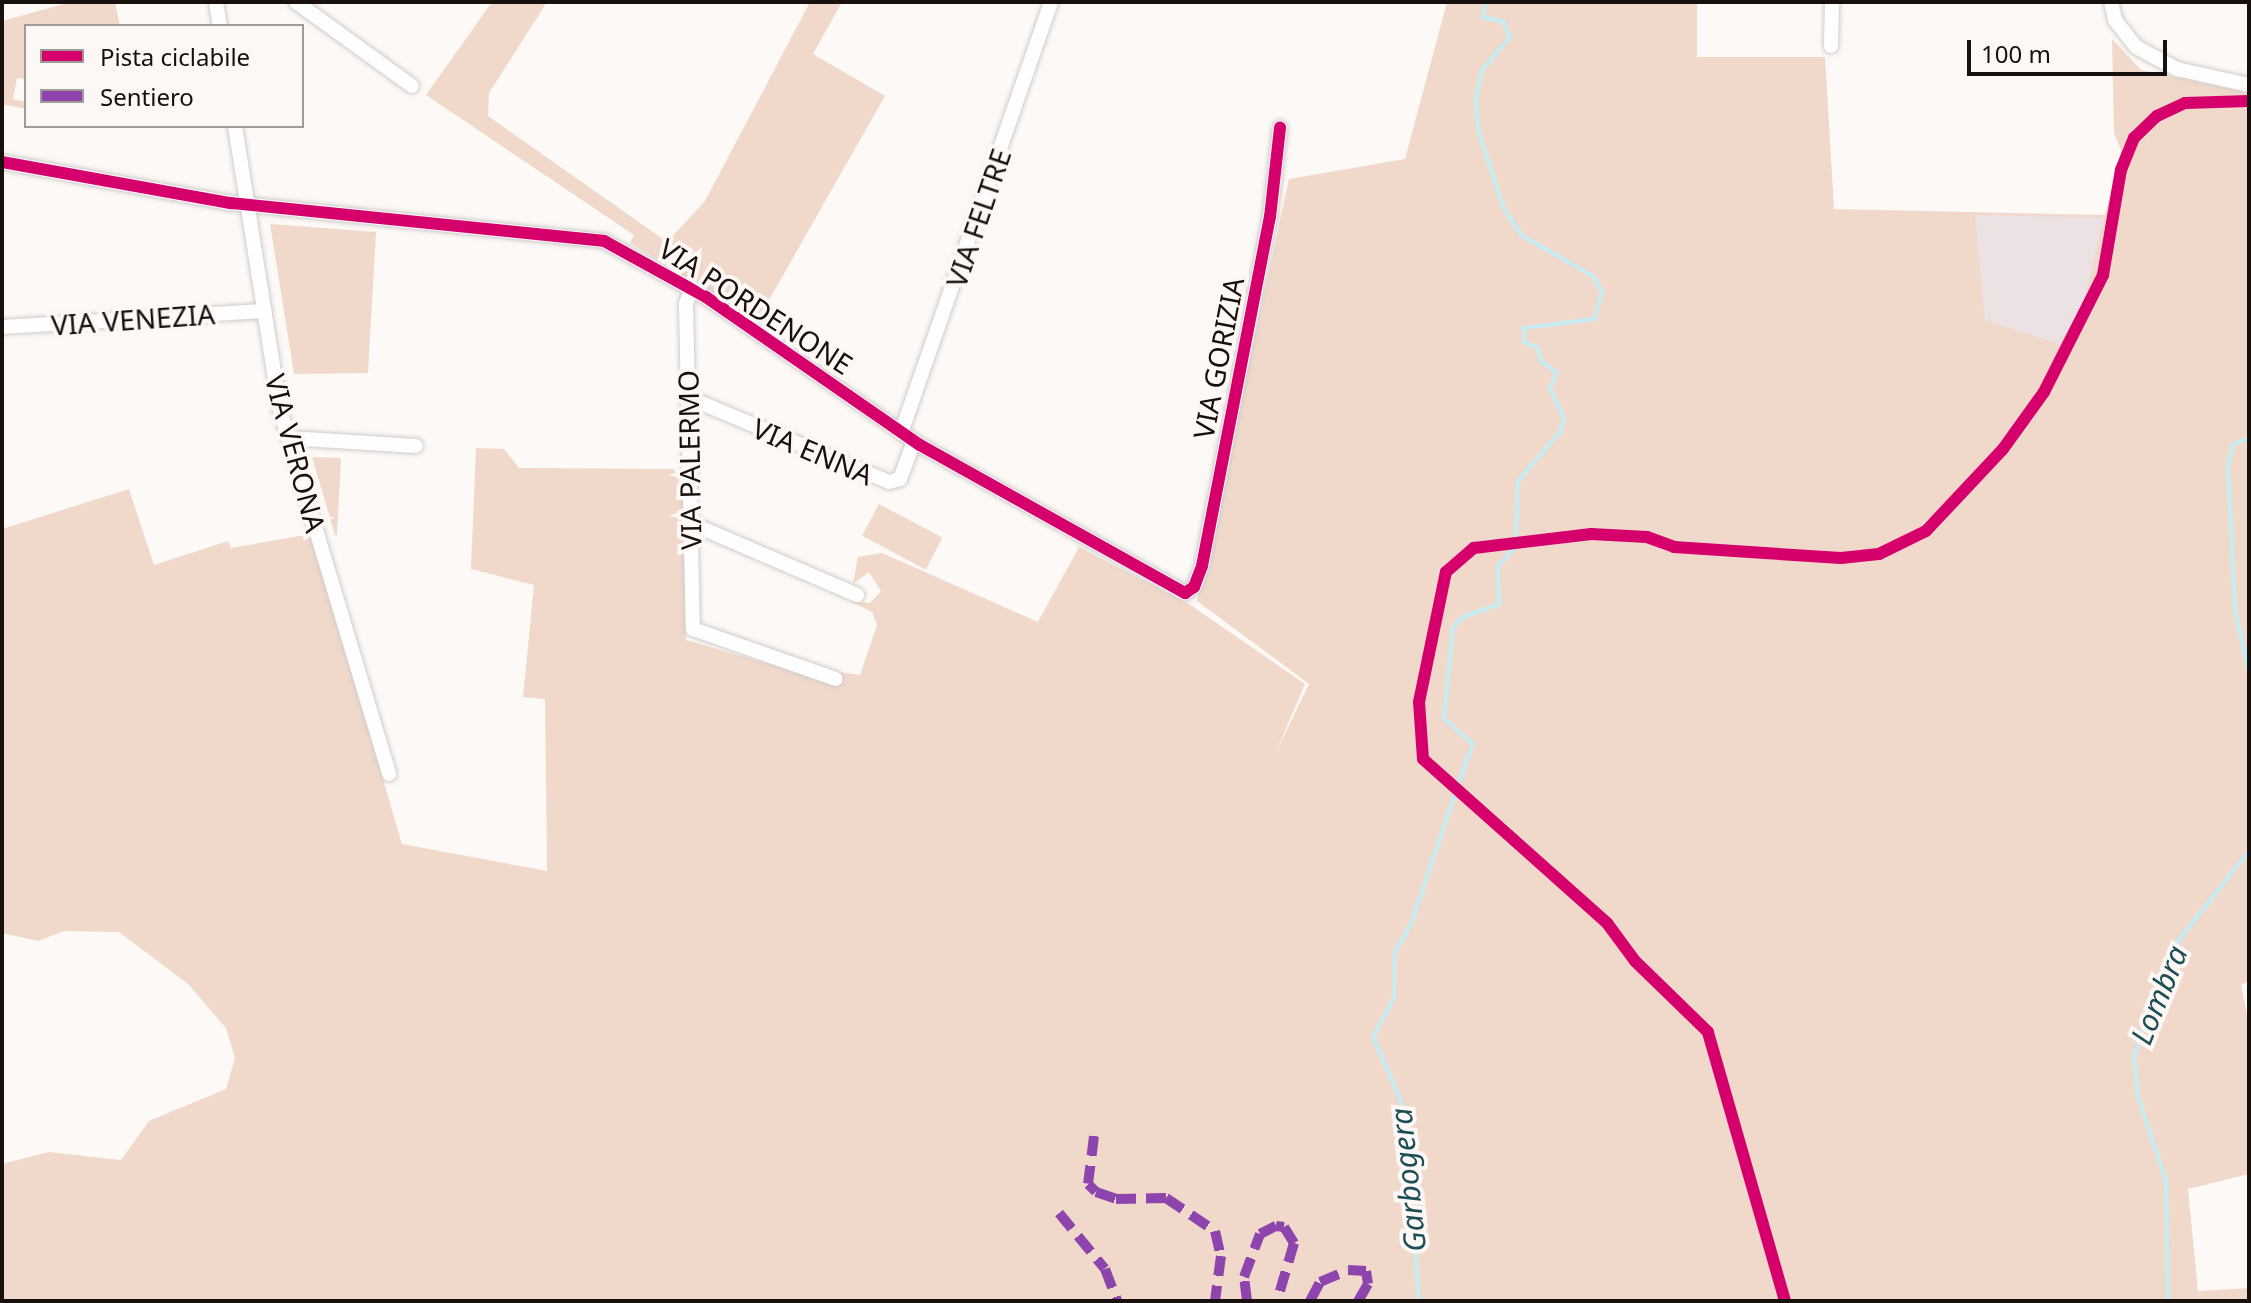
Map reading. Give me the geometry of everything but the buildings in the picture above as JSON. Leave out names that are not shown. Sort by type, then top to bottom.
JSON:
[{"type":"street","points":[[216,2],[220,24]]},
{"type":"street","points":[[296,2],[412,86]]},
{"type":"street","name":"VIA FELTRE","points":[[908,437],[1051,2]]},
{"type":"street","points":[[1831,46],[1832,2]]},
{"type":"street","points":[[2111,2],[2115,20],[2136,47],[2177,69],[2249,85]]},
{"type":"street","name":"VIA VERONA","points":[[235,128],[288,438],[389,774]]},
{"type":"street","name":"VIA GORIZIA","points":[[1189,592],[1202,566],[1270,213],[1280,128]]},
{"type":"street","name":"VIA PORDENONE","points":[[2,162],[248,204],[584,237],[613,245],[692,288],[908,437],[1172,590],[1189,592]]},
{"type":"street","name":"VIA PALERMO","points":[[692,288],[686,303],[687,397],[696,633],[836,679]]},
{"type":"street","name":"VIA VENEZIA","points":[[2,327],[265,311]]},
{"type":"street","name":"VIA ENNA","points":[[687,397],[889,482],[900,479],[908,437]]},
{"type":"street","points":[[288,438],[416,446]]},
{"type":"street","points":[[690,523],[857,595]]},
{"type":"shaded area","points":[[71,2],[115,2],[120,24],[24,24],[24,79],[17,78],[13,99],[24,102],[24,109],[2,104],[2,21]]},
{"type":"shaded area","points":[[492,2],[547,2],[489,93],[488,116],[667,242],[705,201],[810,2],[842,2],[813,54],[885,96],[757,321],[630,243],[634,235],[426,95]]},
{"type":"shaded area","points":[[1447,2],[1697,2],[1697,57],[1825,57],[1834,209],[2105,215],[2121,150],[2114,133],[2112,39],[2141,70],[2249,93],[2249,981],[2241,985],[2249,1024],[2249,1174],[2188,1189],[2198,1291],[2249,1288],[2249,1301],[2,1301],[2,1164],[49,1152],[121,1160],[149,1121],[226,1089],[235,1058],[226,1028],[188,984],[119,932],[64,931],[38,941],[2,933],[2,529],[129,489],[154,565],[228,541],[231,548],[311,534],[402,844],[547,871],[545,699],[523,697],[534,585],[471,569],[476,448],[504,449],[519,468],[674,469],[683,492],[686,640],[832,682],[839,672],[860,675],[877,625],[872,612],[850,601],[870,603],[881,591],[869,572],[853,584],[858,557],[882,553],[1038,622],[1079,547],[1189,604],[1305,684],[1275,754],[1309,684],[1197,601],[1289,179],[1405,159]]},
{"type":"shaded area","points":[[270,224],[376,232],[368,373],[294,374]]},
{"type":"shaded area","points":[[312,457],[341,458],[337,535],[335,535]]},
{"type":"shaded area","points":[[879,504],[943,538],[926,570],[862,536]]},
{"type":"waterway","name":"Garbogera","points":[[1486,2],[1483,17],[1504,22],[1510,37],[1482,70],[1476,98],[1478,129],[1503,207],[1521,235],[1593,276],[1602,293],[1594,319],[1524,328],[1524,342],[1537,347],[1541,361],[1557,373],[1550,389],[1564,418],[1560,432],[1518,481],[1516,537]]},
{"type":"waterway","name":"Lombra","points":[[2249,438],[2233,444],[2228,466],[2235,610],[2249,674]]},
{"type":"waterway","name":"Garbogera","points":[[1458,784],[1473,744],[1444,719],[1453,628],[1461,618],[1499,604],[1498,566],[1516,546]]},
{"type":"waterway","name":"Garbogera","points":[[1419,1301],[1404,1108],[1373,1037],[1394,998],[1395,952],[1411,924],[1455,794]]},
{"type":"waterway","name":"Lombra","points":[[2168,1301],[2166,1181],[2138,1097],[2134,1056],[2171,950],[2249,851]]},
{"type":"marked path","points":[[1094,1136],[1088,1184],[1096,1192],[1116,1199],[1166,1198],[1215,1231],[1221,1256],[1215,1301]]},
{"type":"marked path","points":[[1059,1213],[1105,1269],[1117,1301]]},
{"type":"marked path","points":[[1247,1301],[1244,1277],[1260,1234],[1276,1226],[1284,1227],[1294,1243],[1277,1301]]},
{"type":"marked path","points":[[1310,1301],[1320,1282],[1348,1270],[1366,1271],[1368,1284],[1358,1301]]},
{"type":"cycle path","points":[[1785,1301],[1708,1032],[1635,961],[1607,923],[1423,759],[1419,702],[1446,572],[1474,548],[1591,534],[1647,537],[1674,547],[1841,558],[1879,554],[1926,531],[2003,449],[2044,392],[2103,275],[2121,170],[2134,138],[2157,116],[2185,103],[2249,101]]},
{"type":"cycle path","points":[[2,162],[231,203],[604,241],[706,297],[920,445],[1185,593],[1194,587],[1202,566],[1270,217],[1280,128]]}]
